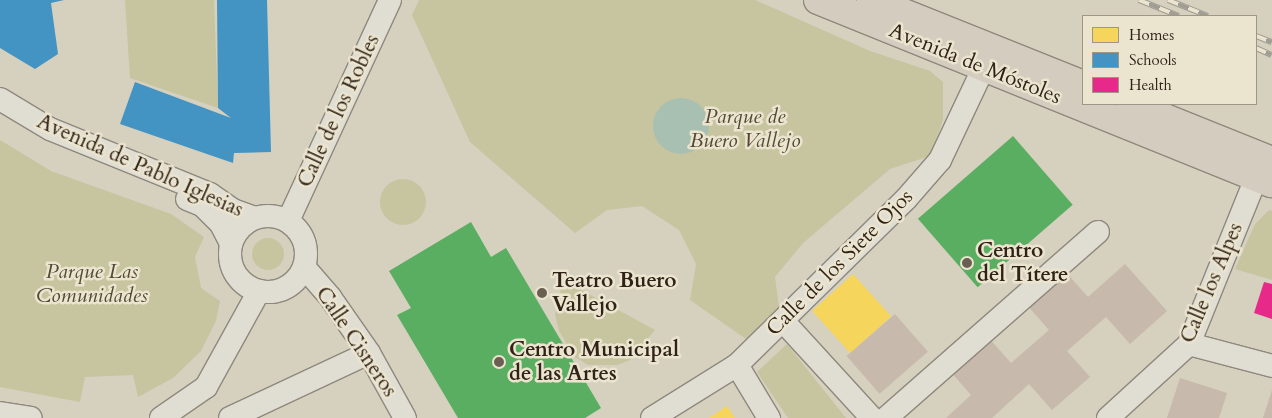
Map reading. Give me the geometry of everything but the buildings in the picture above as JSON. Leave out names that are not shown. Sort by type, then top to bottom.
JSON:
[{"type":"main road","name":"Avenida de Móstoles","points":[[818,0],[1082,104]]},
{"type":"main road","name":"Avenida de Móstoles","points":[[871,0],[1082,85]]},
{"type":"main road","name":"Avenida de Móstoles","points":[[1085,105],[1267,174]]},
{"type":"main road","points":[[1132,105],[1267,174]]},
{"type":"street","name":"Calle de los Robles","points":[[288,221],[390,0]]},
{"type":"street","name":"Calle de los Siete Ojos","points":[[652,418],[738,365],[906,199],[940,160],[984,67]]},
{"type":"street","name":"Avenida de Pablo Iglesias","points":[[0,98],[50,129],[210,194],[232,210],[254,218]]},
{"type":"street","name":"Avenida de Pablo Iglesias","points":[[0,114],[44,138],[202,205],[221,224],[231,244]]},
{"type":"street","name":"Calle los Alpes","points":[[1108,418],[1189,344],[1267,174]]},
{"type":"street","points":[[266,215],[288,221],[304,241],[304,267],[299,277],[281,290],[258,291],[243,282],[233,268],[231,244],[236,233],[254,218],[266,215]]},
{"type":"street","points":[[886,418],[1098,232]]},
{"type":"street","name":"Calle Cisneros","points":[[304,267],[330,297],[369,353],[406,418]]},
{"type":"street","points":[[161,418],[206,388],[258,291]]},
{"type":"street","points":[[783,321],[872,418]]},
{"type":"street","points":[[1189,344],[1272,366]]},
{"type":"street","points":[[230,418],[369,353]]},
{"type":"street","points":[[738,365],[769,418]]},
{"type":"street","points":[[0,413],[30,418]]},
{"type":"green space","points":[[125,0],[214,0],[218,108],[130,78]]},
{"type":"green space","name":"Parque de Buero Vallejo","points":[[419,0],[755,0],[870,51],[930,71],[943,82],[943,120],[930,156],[890,169],[803,243],[775,277],[779,307],[746,339],[690,300],[696,264],[679,230],[642,206],[607,210],[575,233],[470,142],[412,15]]},
{"type":"green space","name":"Parque Las Comunidades","points":[[0,140],[51,171],[171,214],[204,237],[195,257],[201,288],[220,301],[216,321],[201,351],[173,378],[138,397],[133,375],[85,377],[80,402],[0,387]]},
{"type":"green space","points":[[403,179],[416,183],[422,189],[426,202],[422,215],[416,221],[403,225],[390,221],[384,215],[380,202],[384,189],[390,183]]},
{"type":"green space","points":[[1269,210],[1272,211],[1272,280],[1235,269],[1255,224]]},
{"type":"green space","points":[[268,238],[274,239],[279,243],[283,248],[283,260],[279,265],[274,269],[268,270],[262,269],[257,265],[253,260],[252,254],[253,248],[257,243],[262,239]]},
{"type":"green space","points":[[563,280],[655,330],[630,360],[617,365],[588,365],[575,357],[559,331],[555,315]]},
{"type":"green space","points":[[787,344],[846,418],[788,418],[757,372]]},
{"type":"shaded area","points":[[676,98],[686,98],[701,106],[707,115],[709,126],[707,137],[701,146],[686,154],[676,154],[665,149],[658,142],[653,131],[653,121],[658,110],[665,103]]},
{"type":"railway","points":[[1139,0],[1176,15]]},
{"type":"railway","points":[[1168,0],[1206,15]]},
{"type":"railway","points":[[1257,36],[1272,42]]},
{"type":"railway","points":[[1257,48],[1272,55]]},
{"type":"place","name":"Centro del Títere","points":[[967,263]]},
{"type":"place","name":"Teatro Buero Vallejo","points":[[542,293]]},
{"type":"place","name":"Centro Municipal de las Artes","points":[[499,362]]}]
